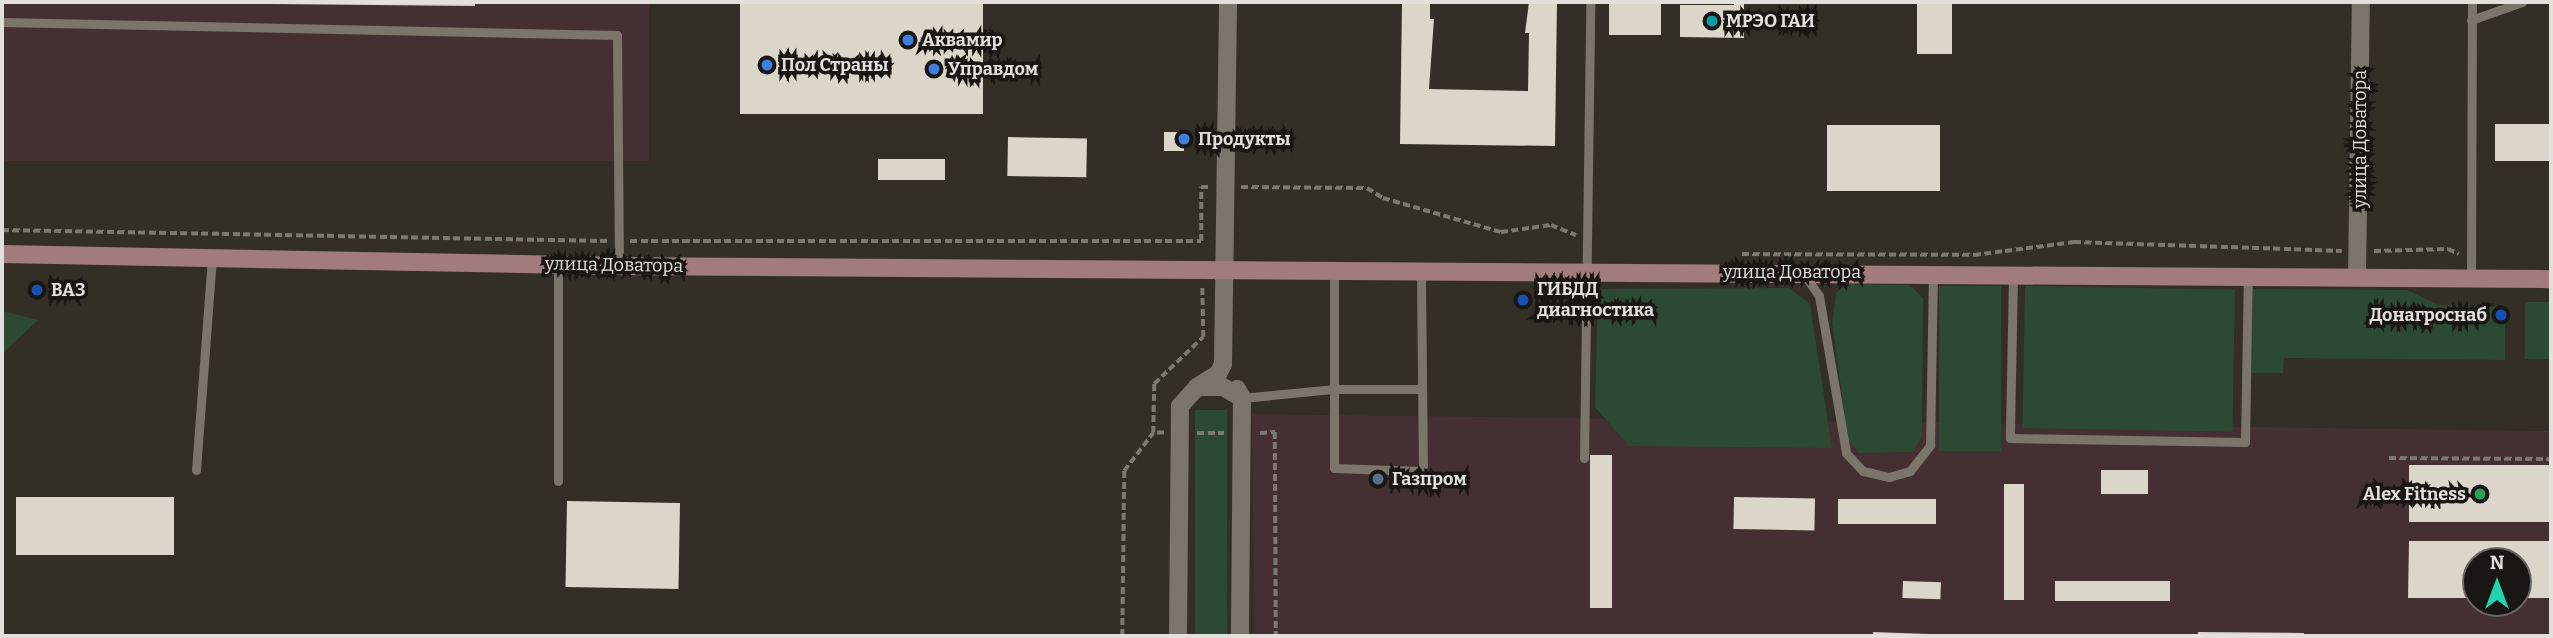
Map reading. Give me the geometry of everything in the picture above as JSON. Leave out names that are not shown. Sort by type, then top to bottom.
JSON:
[{"type":"street","points":[[1178,636],[1180,406],[1198,387],[1218,374],[1223,364],[1228,2]]},
{"type":"street","name":"улица Доватора","points":[[2357,277],[2361,2]]},
{"type":"street","name":"улица Доватора","points":[[2,254],[619,266],[2357,277],[2471,269],[2551,279]]},
{"type":"street","points":[[1223,364],[1242,398],[1240,636]]},
{"type":"street","points":[[1198,387],[1223,387],[1242,398]]},
{"type":"lane","points":[[1584,458],[1589,271],[1590,2]]},
{"type":"lane","points":[[2471,269],[2472,2]]},
{"type":"lane","points":[[2471,20],[2522,2]]},
{"type":"lane","points":[[2,22],[617,34],[619,266]]},
{"type":"lane","points":[[196,470],[212,258]]},
{"type":"lane","points":[[558,265],[558,481]]},
{"type":"lane","points":[[1335,270],[1334,468],[1423,471],[1420,270]]},
{"type":"lane","points":[[1802,272],[1819,296],[1846,453],[1863,471],[1889,477],[1910,471],[1930,445],[1933,273]]},
{"type":"lane","points":[[2013,273],[2010,438],[2245,442],[2248,276]]},
{"type":"lane","points":[[1242,398],[1333,390],[1422,389]]},
{"type":"path","points":[[2,230],[620,241],[1201,241],[1200,187],[1367,188],[1383,198],[1501,232],[1551,225],[1589,243]]},
{"type":"path","points":[[1730,254],[1974,255],[2074,242],[2359,252],[2448,249],[2471,269]]},
{"type":"path","points":[[1122,636],[1125,471],[1153,433]]},
{"type":"path","points":[[2389,458],[2551,459]]},
{"type":"shaded area","points":[[2,2],[649,2],[649,161],[2,161]]},
{"type":"shaded area","points":[[1252,414],[2551,431],[2551,636],[1254,636]]},
{"type":"green space","points":[[1846,284],[1910,285],[1923,298],[1922,436],[1913,452],[1859,453],[1848,439],[1832,323],[1836,293]]},
{"type":"green space","points":[[1939,286],[2001,286],[2001,451],[1939,451]]},
{"type":"green space","points":[[2025,286],[2235,290],[2232,432],[2023,428]]},
{"type":"green space","points":[[1789,288],[1810,304],[1832,448],[1629,446],[1595,407],[1598,289]]},
{"type":"green space","points":[[2253,289],[2407,290],[2439,305],[2505,307],[2505,360],[2284,358],[2283,373],[2252,373]]},
{"type":"green space","points":[[2525,302],[2551,302],[2551,359],[2525,359]]},
{"type":"green space","points":[[2,311],[38,320],[2,354]]},
{"type":"green space","points":[[1195,410],[1227,410],[1227,636],[1195,636]]},
{"type":"building","points":[[475,2],[475,6],[273,4]]},
{"type":"building","points":[[740,2],[983,2],[983,114],[740,114]]},
{"type":"building","points":[[1402,2],[1430,2],[1430,19],[1434,19],[1429,89],[1528,91],[1529,33],[1525,33],[1529,2],[1557,2],[1555,146],[1400,144]]},
{"type":"building","points":[[1609,2],[1661,2],[1661,35],[1609,35]]},
{"type":"building","name":"МРЭО ГАИ","points":[[1734,2],[1744,2],[1744,38],[1680,37],[1680,5],[1734,5]]},
{"type":"building","points":[[1917,2],[1952,2],[1952,54],[1917,54]]},
{"type":"building","points":[[2495,124],[2551,124],[2551,161],[2495,161]]},
{"type":"building","points":[[1827,125],[1940,125],[1940,191],[1827,191]]},
{"type":"building","points":[[1164,132],[1184,132],[1184,151],[1164,151]]},
{"type":"building","points":[[1008,137],[1087,138],[1086,177],[1007,176]]},
{"type":"building","points":[[878,159],[945,159],[945,180],[878,180]]},
{"type":"building","points":[[1590,455],[1612,455],[1612,608],[1590,608]]},
{"type":"building","name":"Alex Fitness","points":[[2409,465],[2551,465],[2551,522],[2409,522]]},
{"type":"building","points":[[2101,470],[2148,470],[2148,494],[2101,494]]},
{"type":"building","points":[[2004,484],[2024,484],[2024,600],[2004,600]]},
{"type":"building","points":[[16,497],[174,497],[174,555],[16,555]]},
{"type":"building","points":[[1734,497],[1815,498],[1814,530],[1733,529]]},
{"type":"building","points":[[1838,499],[1936,499],[1936,524],[1838,524]]},
{"type":"building","points":[[567,501],[680,503],[678,589],[565,587]]},
{"type":"building","name":"Alex Fitness","points":[[2409,541],[2551,541],[2551,598],[2532,598],[2532,547],[2462,547],[2462,598],[2408,598]]},
{"type":"building","points":[[1903,581],[1941,582],[1940,599],[1902,598]]},
{"type":"building","points":[[2055,581],[2170,581],[2170,601],[2055,601]]},
{"type":"building","points":[[1873,632],[1929,634],[1929,636],[1873,636]]},
{"type":"building","points":[[2198,632],[2304,633],[2304,636],[2198,636]]},
{"type":"place","name":"МРЭО ГАИ","points":[[1712,21]]},
{"type":"place","name":"Аквамир","points":[[908,40]]},
{"type":"place","name":"Пол Страны","points":[[767,65]]},
{"type":"place","name":"Управдом","points":[[934,69]]},
{"type":"place","name":"Продукты","points":[[1184,139]]},
{"type":"place","name":"ВАЗ","points":[[37,290]]},
{"type":"place","name":"ГИБДД диагностика","points":[[1523,300]]},
{"type":"place","name":"Донагроснаб","points":[[2501,315]]},
{"type":"place","name":"Газпром","points":[[1378,479]]},
{"type":"place","name":"Alex Fitness","points":[[2480,494]]}]
